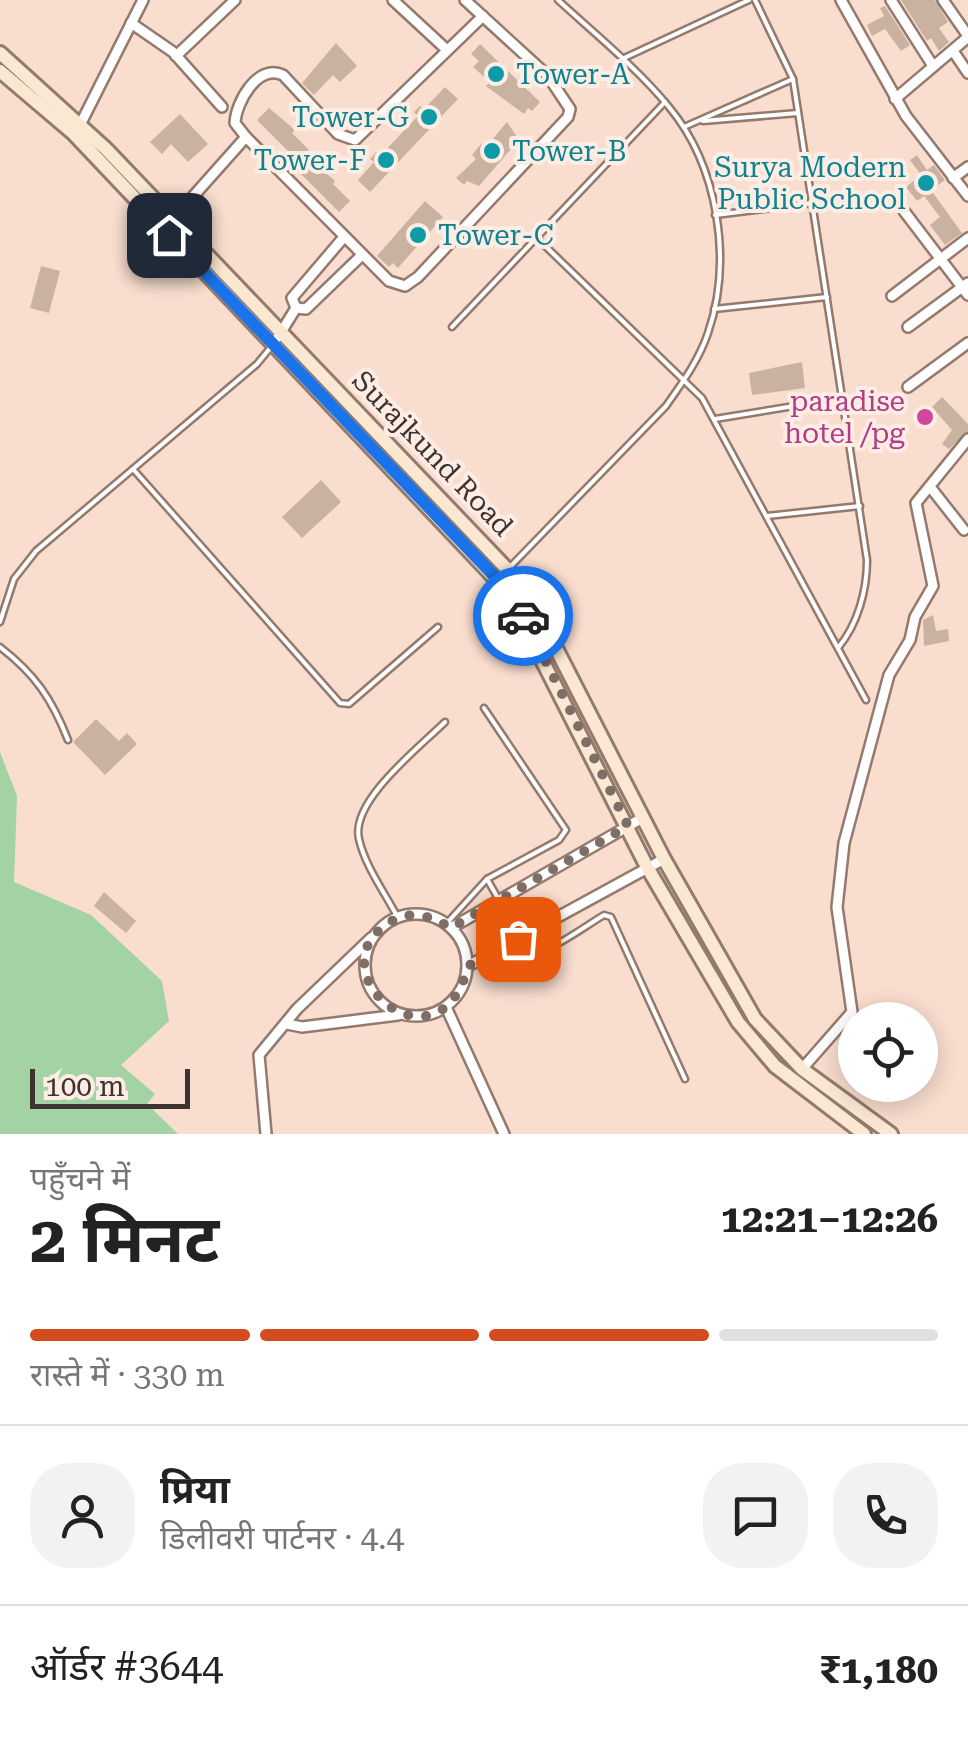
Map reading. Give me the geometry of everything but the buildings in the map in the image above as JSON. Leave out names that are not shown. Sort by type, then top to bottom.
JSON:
[{"type":"main road","name":"Surajkund Road","points":[[0,53],[152,207],[273,343],[502,574],[647,867],[750,1038],[792,1080],[864,1134]]},
{"type":"main road","name":"Surajkund Road","points":[[0,71],[77,128]]},
{"type":"main road","name":"Surajkund Road","points":[[152,207],[173,219],[282,331],[539,616],[664,859],[754,1019],[802,1068],[891,1134]]},
{"type":"street","points":[[77,128],[143,0]]},
{"type":"street","points":[[176,56],[235,0]]},
{"type":"street","points":[[393,0],[447,50]]},
{"type":"street","points":[[466,0],[548,76],[570,109],[568,117],[430,265],[405,286],[389,281],[246,137],[235,123],[236,112],[245,92],[266,72],[283,74],[338,134],[355,140],[482,16]]},
{"type":"street","points":[[840,0],[896,99],[968,196]]},
{"type":"street","points":[[891,0],[933,66]]},
{"type":"street","points":[[896,99],[968,37],[943,0]]},
{"type":"street","points":[[131,23],[176,56],[222,107]]},
{"type":"street","points":[[953,51],[968,73]]},
{"type":"street","points":[[173,219],[246,137]]},
{"type":"street","points":[[953,178],[968,168]]},
{"type":"street","points":[[904,211],[966,288],[908,326]]},
{"type":"street","points":[[296,308],[292,298],[344,237]]},
{"type":"street","points":[[892,296],[968,238]]},
{"type":"street","points":[[296,308],[306,309],[362,255]]},
{"type":"street","points":[[273,343],[296,308]]},
{"type":"street","points":[[908,388],[968,343]]},
{"type":"street","points":[[802,1068],[852,1012],[836,892],[844,843],[889,675],[910,640],[916,617],[933,586],[916,503],[966,447]]},
{"type":"street","points":[[931,488],[964,530]]},
{"type":"street","points":[[448,926],[644,817]]},
{"type":"street","points":[[468,966],[664,859]]},
{"type":"street","points":[[266,1134],[259,1054],[288,1024],[297,1008],[382,928],[398,918],[416,914],[448,926],[464,945],[468,966],[462,989],[446,1007],[425,1016],[401,1015],[302,1027],[288,1024]]},
{"type":"street","points":[[382,928],[369,946],[367,977],[382,1004],[401,1015]]},
{"type":"street","points":[[446,1007],[504,1134]]},
{"type":"lane","points":[[502,574],[640,433],[685,378],[708,334],[720,255],[715,215],[695,146],[684,127],[665,102],[558,0]]},
{"type":"lane","points":[[622,59],[752,0],[793,79],[860,506],[867,574],[853,624],[838,648]]},
{"type":"lane","points":[[684,127],[793,79]]},
{"type":"lane","points":[[452,327],[665,102]]},
{"type":"lane","points":[[698,122],[798,113]]},
{"type":"lane","points":[[715,215],[812,203]]},
{"type":"lane","points":[[537,238],[685,378],[715,419],[866,700]]},
{"type":"lane","points":[[714,309],[827,297]]},
{"type":"lane","points":[[0,622],[22,566],[257,364],[273,343]]},
{"type":"lane","points":[[715,419],[842,398]]},
{"type":"lane","points":[[133,469],[340,703],[350,704],[438,627]]},
{"type":"lane","points":[[767,516],[860,506]]},
{"type":"lane","points":[[0,647],[36,676],[57,710],[68,740]]},
{"type":"lane","points":[[448,926],[488,879],[559,840],[566,830],[484,708]]},
{"type":"lane","points":[[398,918],[359,843],[362,812],[374,792],[445,722]]},
{"type":"lane","points":[[488,879],[499,900]]},
{"type":"lane","points":[[492,954],[519,959],[534,956],[604,916],[611,917],[685,1079]]},
{"type":"green space","points":[[0,752],[17,796],[14,882],[91,915],[162,981],[169,1021],[121,1065],[155,1094],[147,1104],[178,1134],[0,1134]]},
{"type":"way so far","points":[[518,939],[468,966],[462,989],[446,1007],[425,1016],[401,1015],[382,1004],[370,988],[365,966],[369,946],[382,928],[398,918],[416,914],[435,918],[451,928],[628,826],[523,616]]},
{"type":"place","name":"Tower-A","points":[[496,74]]},
{"type":"place","name":"Tower-G","points":[[429,117]]},
{"type":"place","name":"Tower-B","points":[[492,151]]},
{"type":"place","name":"Tower-F","points":[[386,160]]},
{"type":"place","name":"Surya Modern Public School","points":[[926,183]]},
{"type":"place","name":"Tower-C","points":[[418,235]]},
{"type":"place","name":"paradise hotel /pg","points":[[925,417]]},
{"type":"route","points":[[169,235],[498,580],[523,616]]}]
